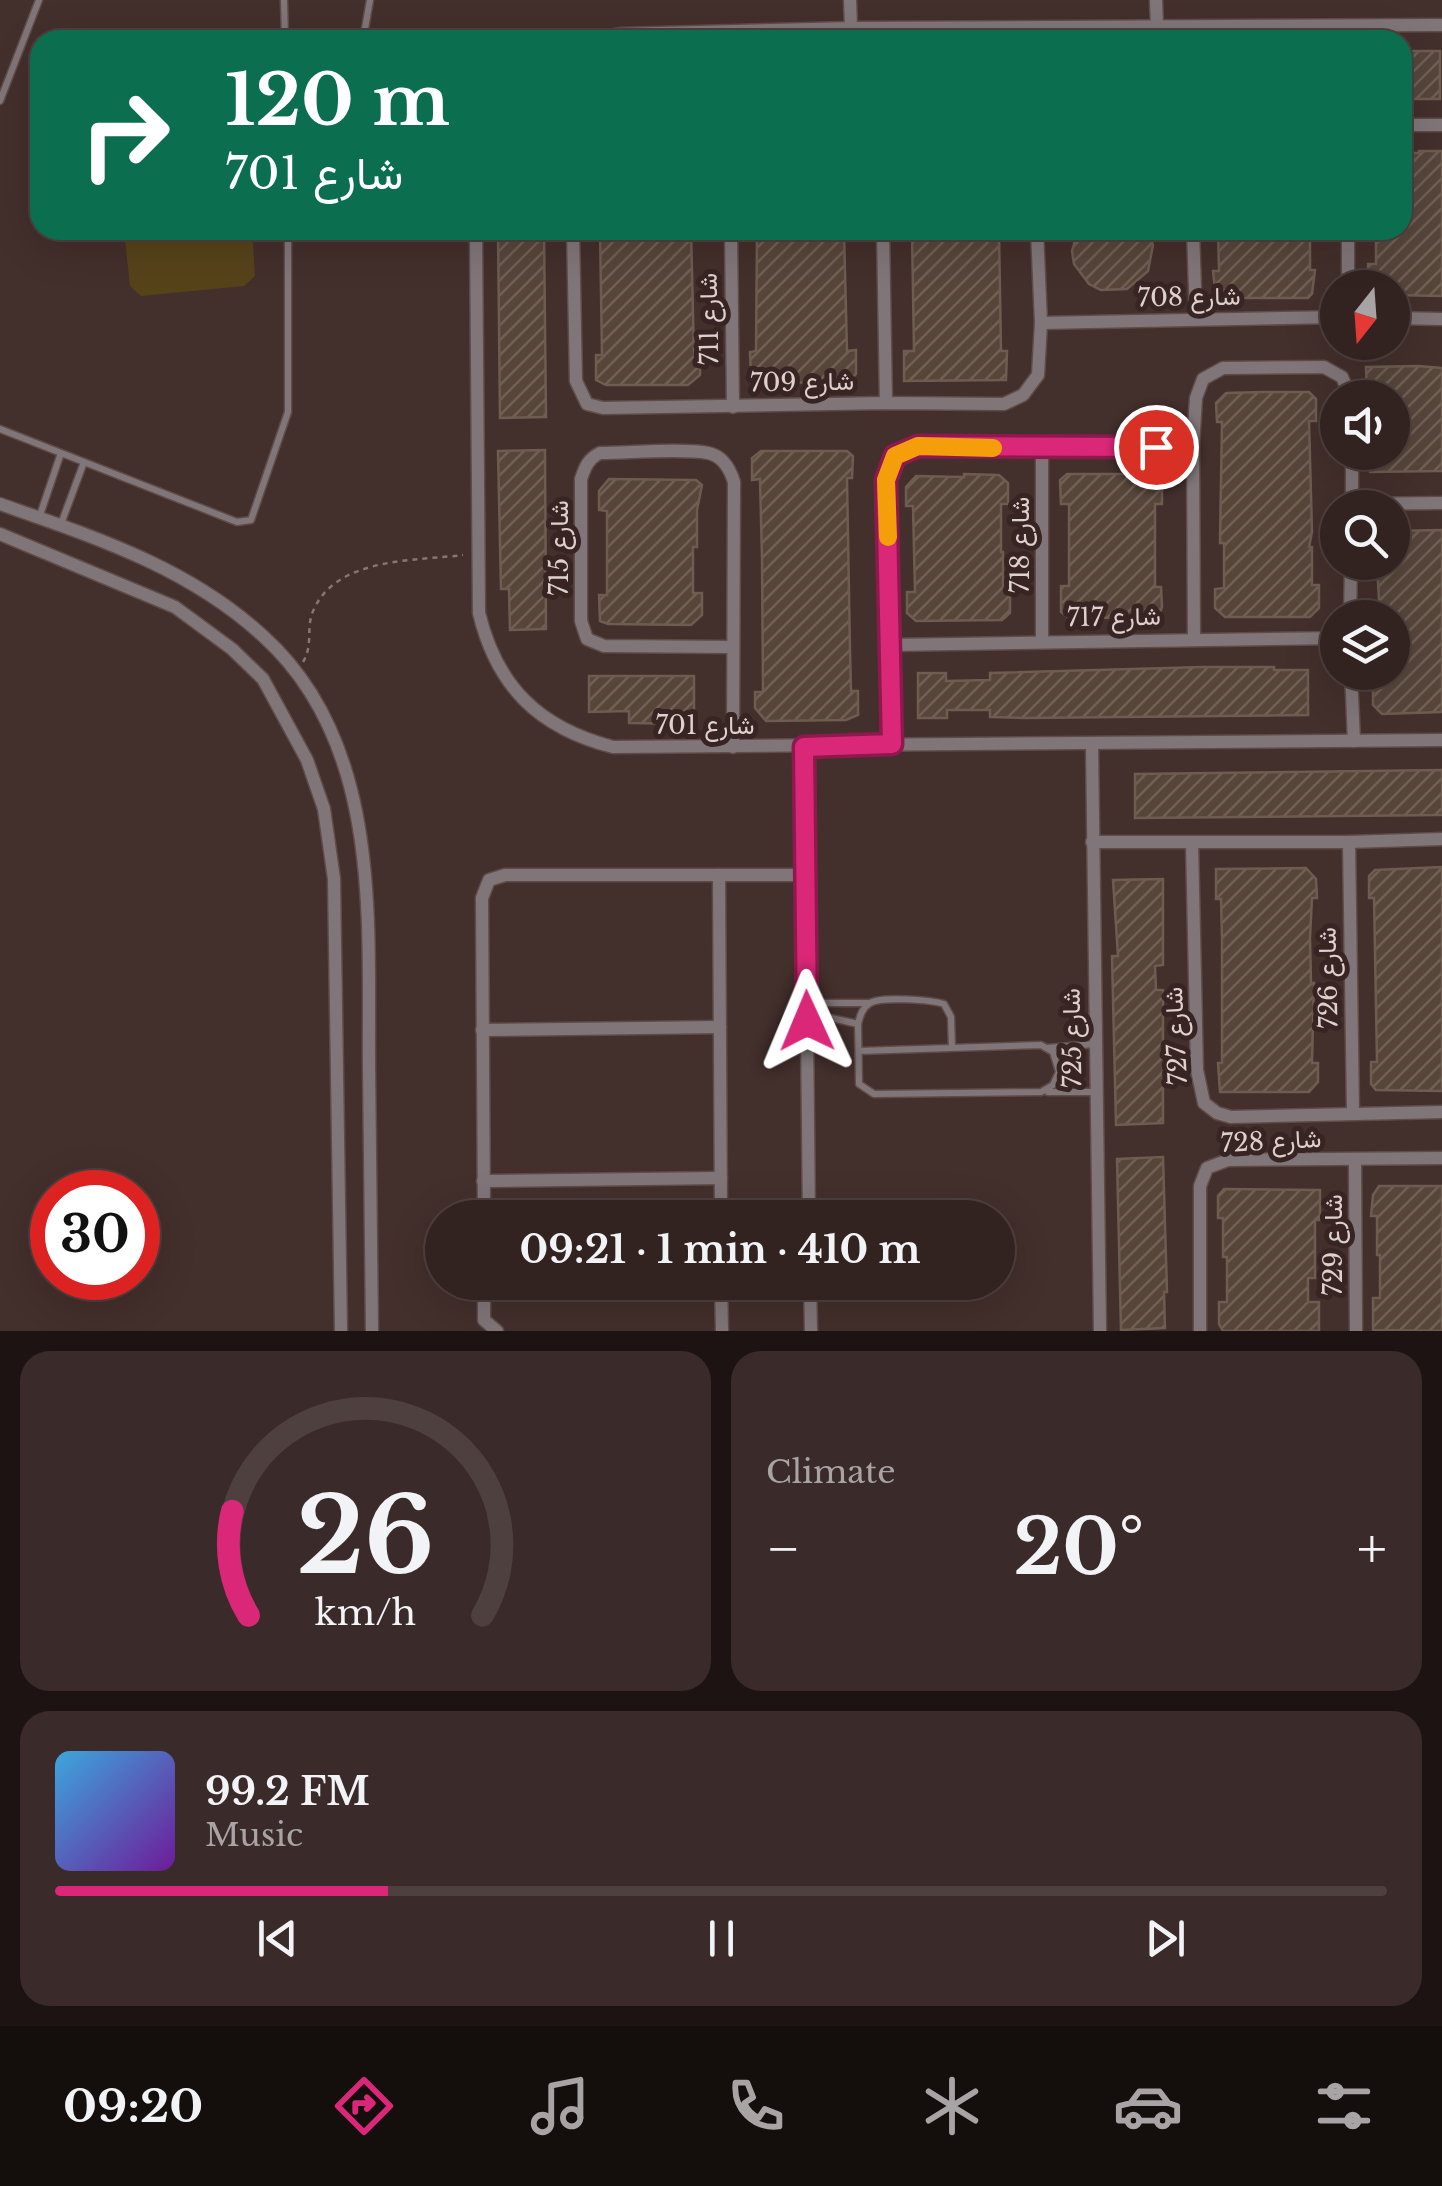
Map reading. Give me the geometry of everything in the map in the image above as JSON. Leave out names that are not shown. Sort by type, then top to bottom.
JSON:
[{"type":"street","points":[[850,0],[851,28]]},
{"type":"street","points":[[1156,0],[1157,26]]},
{"type":"street","points":[[1383,30],[1442,25]]},
{"type":"street","points":[[1127,30],[1157,26],[1194,30]]},
{"type":"street","points":[[820,30],[913,30]]},
{"type":"street","points":[[1412,124],[1442,125]]},
{"type":"street","name":"شارع 701","points":[[476,240],[479,613],[486,641],[508,684],[539,713],[586,740],[613,747],[1442,740]]},
{"type":"street","name":"شارع 709","points":[[572,240],[576,381],[587,404],[603,408],[886,403],[990,406],[1024,395],[1038,374],[1041,323],[1037,240]]},
{"type":"street","name":"شارع 711","points":[[730,240],[733,407]]},
{"type":"street","points":[[883,240],[886,403]]},
{"type":"street","points":[[1193,240],[1196,319]]},
{"type":"street","points":[[1348,240],[1348,270]]},
{"type":"street","name":"شارع 708","points":[[1041,323],[1320,318]]},
{"type":"street","points":[[1410,318],[1442,319]]},
{"type":"street","points":[[1194,639],[1193,446],[1198,389],[1204,379],[1223,368],[1324,367],[1344,380]]},
{"type":"street","points":[[892,744],[886,480],[895,456],[918,446],[1042,449],[1193,446]]},
{"type":"street","name":"شارع 718","points":[[1042,449],[1042,640]]},
{"type":"street","name":"شارع 715","points":[[731,648],[604,646],[587,638],[581,622],[582,479],[594,456],[708,453],[726,463],[734,482],[733,747]]},
{"type":"street","points":[[1410,504],[1442,503]]},
{"type":"street","points":[[0,504],[120,546],[189,580],[242,618],[297,671],[322,712],[338,748],[358,817],[368,919],[372,1331]]},
{"type":"street","points":[[0,534],[174,607],[232,648],[262,679],[307,760],[324,809],[334,880],[341,1331]]},
{"type":"street","name":"شارع 717","points":[[891,644],[1320,638]]},
{"type":"street","points":[[1352,690],[1354,741]]},
{"type":"street","name":"شارع 725","points":[[1092,745],[1100,1331]]},
{"type":"street","points":[[804,747],[810,1200]]},
{"type":"street","points":[[1092,842],[1442,838]]},
{"type":"street","name":"شارع 726","points":[[1348,842],[1353,1112]]},
{"type":"street","name":"شارع 727","points":[[1192,843],[1197,1070],[1204,1103],[1216,1113],[1231,1117],[1442,1112]]},
{"type":"street","points":[[719,875],[721,1200]]},
{"type":"street","points":[[484,1200],[485,886],[494,877],[806,875]]},
{"type":"street","points":[[482,1030],[720,1027]]},
{"type":"street","name":"شارع 728","points":[[1200,1331],[1200,1186],[1207,1168],[1228,1160],[1442,1158]]},
{"type":"street","name":"شارع 729","points":[[1355,1160],[1356,1331]]},
{"type":"street","points":[[484,1181],[721,1178]]},
{"type":"street","points":[[484,1300],[484,1320],[497,1331]]},
{"type":"street","points":[[722,1300],[722,1331]]},
{"type":"street","points":[[810,1300],[811,1331]]},
{"type":"lane","points":[[0,100],[39,0]]},
{"type":"lane","points":[[284,0],[286,30]]},
{"type":"lane","points":[[365,30],[370,0]]},
{"type":"lane","points":[[0,430],[237,522],[251,520],[288,412],[288,240]]},
{"type":"lane","points":[[39,518],[61,453]]},
{"type":"lane","points":[[60,526],[84,462]]},
{"type":"lane","points":[[952,1048],[951,1017],[944,1004],[876,1000],[862,1012],[858,1024],[860,1084],[874,1094],[1095,1092]]},
{"type":"lane","points":[[807,1002],[870,1003]]},
{"type":"lane","points":[[807,1021],[831,1018],[858,1024]]},
{"type":"lane","points":[[1047,1048],[1095,1044]]},
{"type":"lane","points":[[858,1051],[1041,1045],[1057,1058],[1059,1072],[1053,1085],[1042,1092]]},
{"type":"path","points":[[297,671],[308,652],[313,610],[338,580],[375,567],[476,553]]},
{"type":"shaded area","points":[[125,240],[253,240],[255,276],[244,286],[141,296],[130,286]]},
{"type":"building","points":[[1412,51],[1440,51],[1440,99],[1412,99]]},
{"type":"building","points":[[1442,151],[1442,296],[1410,295],[1410,270],[1368,270],[1368,264],[1376,264],[1376,240],[1412,240],[1412,153]]},
{"type":"building","points":[[498,240],[544,240],[546,417],[500,418]]},
{"type":"building","points":[[600,240],[691,240],[694,355],[700,355],[700,375],[688,385],[606,385],[596,380],[596,355],[602,355]]},
{"type":"building","points":[[757,240],[844,240],[847,351],[856,350],[856,374],[847,384],[756,381],[751,376],[750,352],[756,351]]},
{"type":"building","points":[[912,240],[999,240],[1001,351],[1007,351],[1006,380],[904,381],[904,351],[914,351]]},
{"type":"building","points":[[1075,240],[1151,240],[1153,245],[1148,271],[1127,289],[1101,290],[1089,284],[1074,264]]},
{"type":"building","points":[[1218,240],[1310,240],[1310,270],[1315,270],[1308,298],[1216,298],[1213,271],[1219,271]]},
{"type":"building","points":[[1366,367],[1442,368],[1442,471],[1370,472],[1410,470],[1410,380],[1366,380]]},
{"type":"building","points":[[1309,392],[1316,399],[1316,421],[1309,421],[1309,547],[1312,585],[1319,585],[1319,608],[1310,617],[1225,617],[1215,608],[1215,589],[1224,588],[1224,543],[1220,543],[1222,422],[1217,422],[1216,403],[1226,393]]},
{"type":"building","points":[[545,450],[546,629],[510,630],[509,589],[501,589],[498,451]]},
{"type":"building","points":[[761,451],[847,451],[853,456],[852,478],[847,478],[850,650],[851,691],[858,691],[858,715],[846,720],[766,721],[755,708],[755,692],[763,692],[762,557],[760,479],[752,480],[752,458]]},
{"type":"building","points":[[1067,474],[1162,474],[1162,504],[1155,504],[1155,587],[1161,587],[1162,607],[1159,616],[1070,619],[1061,612],[1061,586],[1069,586],[1069,504],[1061,504],[1060,480]]},
{"type":"building","points":[[999,475],[1008,483],[1008,504],[1001,504],[1001,552],[1003,587],[1010,587],[1010,613],[1002,620],[916,621],[907,613],[907,592],[915,592],[913,506],[906,506],[906,487],[916,476]]},
{"type":"building","points":[[609,479],[696,480],[702,485],[697,547],[693,547],[693,593],[702,593],[702,615],[691,625],[600,621],[599,595],[607,595],[607,511],[599,510],[599,491]]},
{"type":"building","points":[[1442,530],[1442,712],[1382,714],[1373,705],[1373,690],[1410,690],[1410,600],[1379,600],[1378,580],[1410,580],[1410,531]]},
{"type":"building","points":[[1203,667],[1308,670],[1308,715],[1025,718],[990,717],[990,710],[947,710],[947,718],[918,718],[918,673],[946,673],[946,681],[990,680],[990,673]]},
{"type":"building","points":[[589,676],[694,676],[694,724],[629,723],[629,711],[589,712]]},
{"type":"building","points":[[1442,770],[1442,815],[1135,818],[1135,774]]},
{"type":"building","points":[[1442,867],[1442,1091],[1376,1090],[1371,1084],[1371,1062],[1377,1062],[1374,898],[1369,898],[1369,876],[1375,870]]},
{"type":"building","points":[[1306,868],[1316,879],[1310,938],[1314,983],[1312,1063],[1318,1063],[1318,1082],[1309,1092],[1220,1092],[1222,939],[1216,869]]},
{"type":"building","points":[[1163,879],[1163,965],[1155,966],[1156,990],[1163,990],[1163,1123],[1116,1125],[1112,956],[1118,956],[1113,880]]},
{"type":"building","points":[[1163,1157],[1165,1328],[1121,1330],[1117,1159]]},
{"type":"building","points":[[1379,1186],[1442,1186],[1442,1331],[1373,1330],[1373,1298],[1380,1298],[1380,1255],[1377,1216],[1371,1216],[1373,1195]]},
{"type":"building","points":[[1224,1189],[1320,1190],[1320,1220],[1315,1220],[1315,1278],[1308,1278],[1308,1302],[1319,1302],[1319,1331],[1223,1331],[1219,1324],[1219,1302],[1227,1302],[1227,1257],[1223,1257],[1223,1218],[1218,1218],[1218,1196]]},
{"type":"slow traffic","points":[[888,537],[886,480],[895,456],[918,446],[993,448]]},
{"type":"route","points":[[807,1021],[804,747],[892,744],[886,480],[895,456],[918,446],[1156,447]]}]
